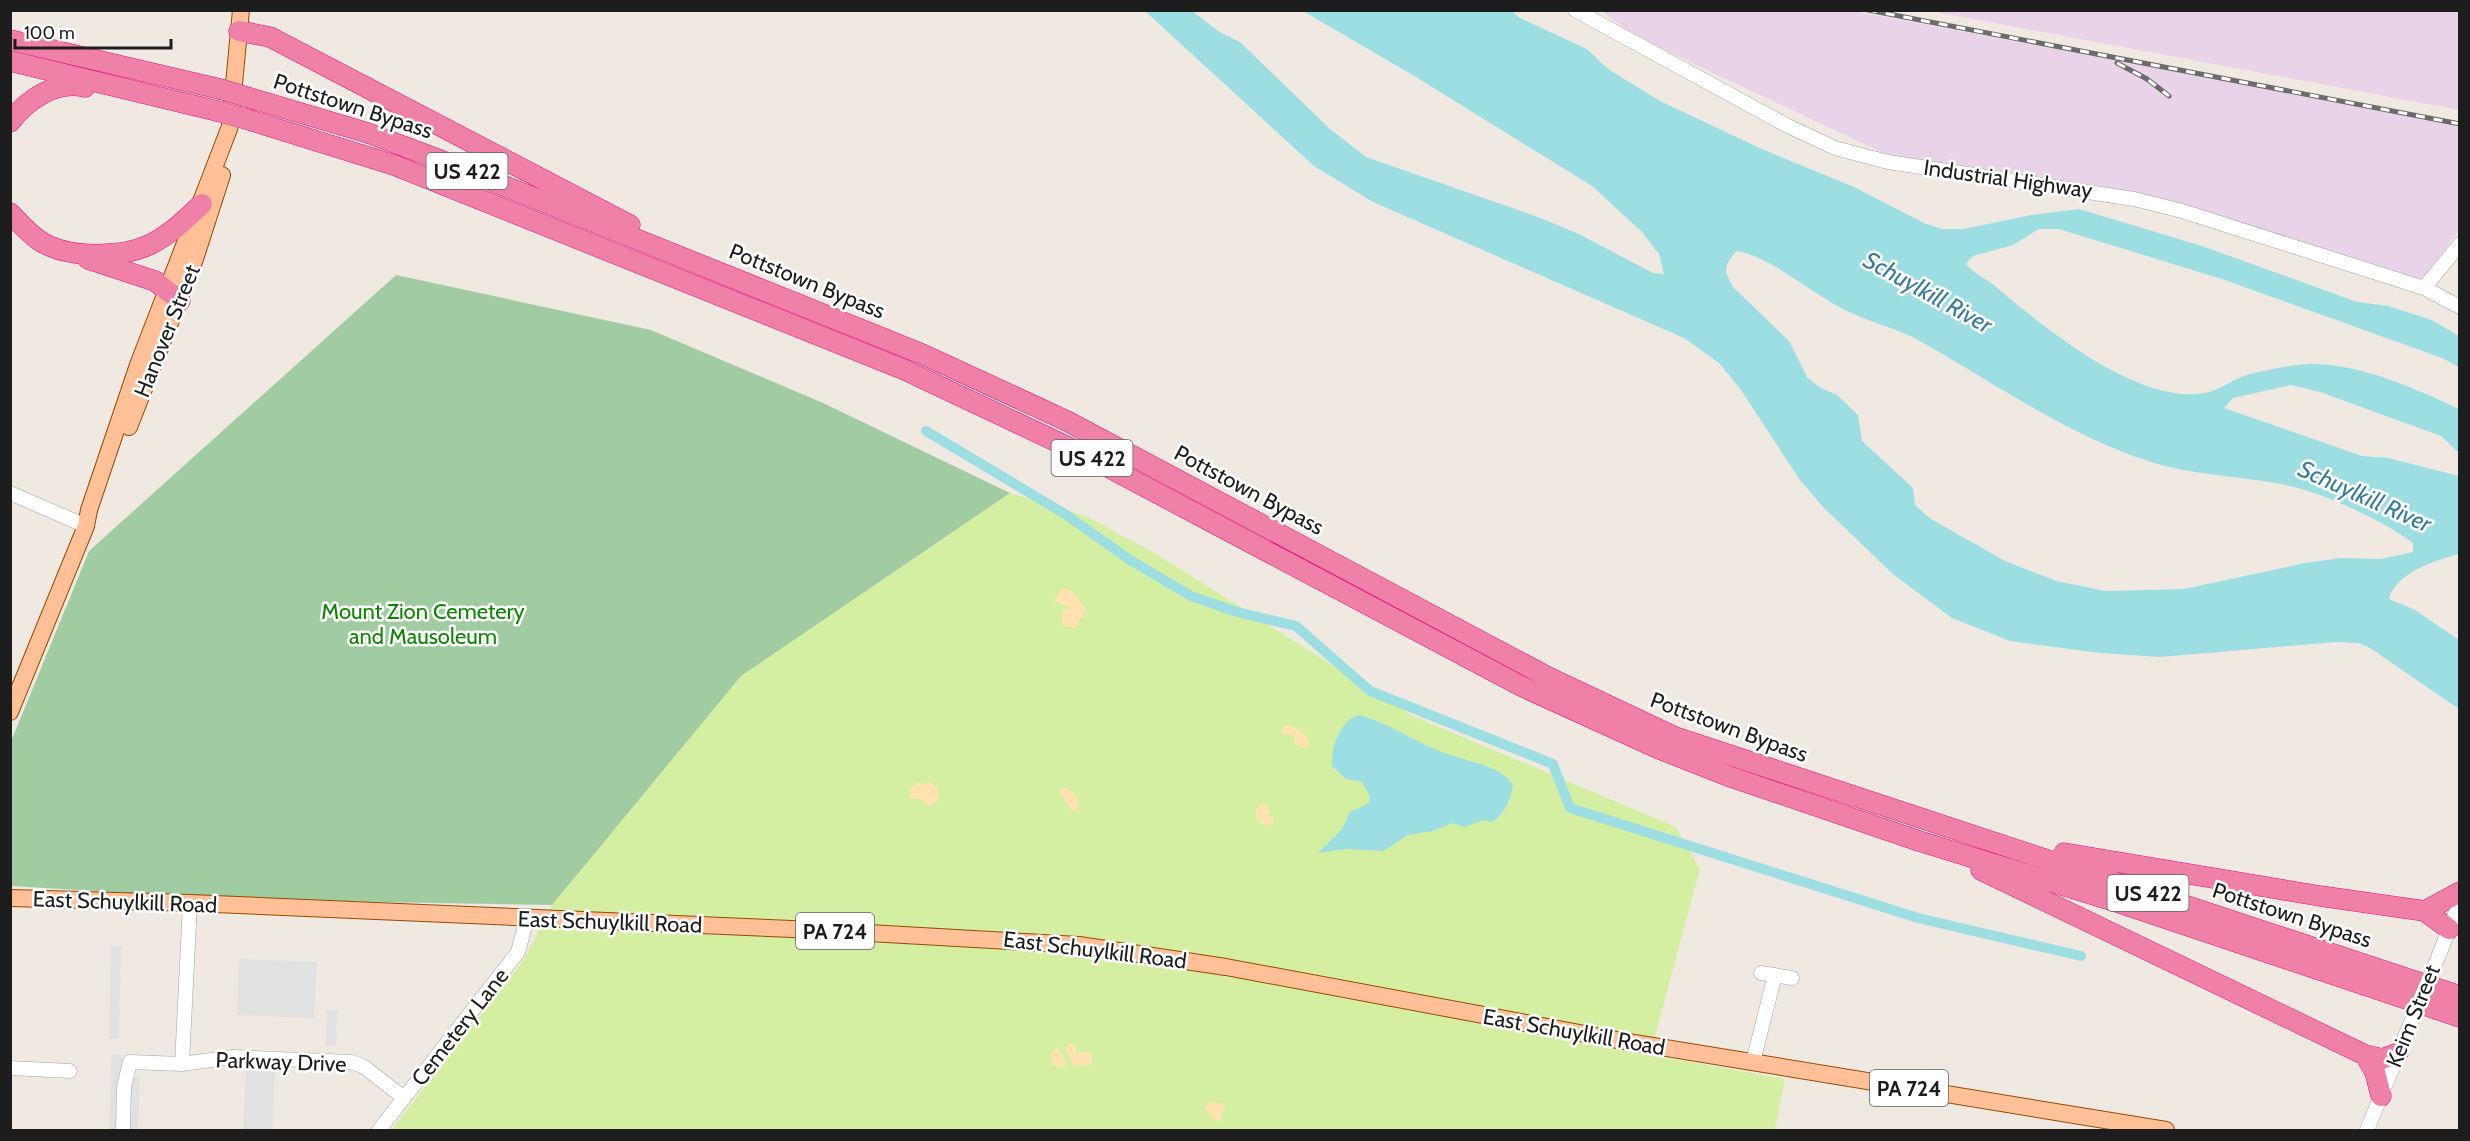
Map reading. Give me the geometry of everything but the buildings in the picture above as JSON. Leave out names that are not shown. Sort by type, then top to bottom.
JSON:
[{"type":"highway","points":[[239,31],[270,37],[433,120],[668,245],[683,257]]},
{"type":"highway","name":"Pottstown Bypass","points":[[10,40],[220,89],[368,133],[922,354],[1067,421],[1548,677],[1675,737],[2460,996]]},
{"type":"highway","name":"Pottstown Bypass","points":[[10,62],[217,111],[237,124],[328,143],[404,169],[905,370],[1087,456],[1452,651],[1583,716],[1728,776],[1919,841],[2120,903],[2460,1017]]},
{"type":"highway","points":[[10,123],[25,105],[61,86],[76,85],[106,92],[118,87]]},
{"type":"highway","points":[[50,246],[85,254],[126,253],[162,237],[202,204]]},
{"type":"highway","points":[[10,213],[26,230],[50,246],[155,282],[174,296]]},
{"type":"highway","points":[[1836,790],[2079,858],[2425,910],[2451,935]]},
{"type":"highway","points":[[1919,841],[2365,1056],[2382,1059],[2398,1053]]},
{"type":"highway","points":[[2425,910],[2460,892]]},
{"type":"highway","points":[[2365,1056],[2375,1072],[2381,1096]]},
{"type":"main road","name":"Hanover Street","points":[[174,296],[215,203],[237,124],[241,10]]},
{"type":"main road","name":"Hanover Street","points":[[10,712],[86,526],[95,518],[138,402],[202,204],[237,124]]},
{"type":"main road","name":"East Schuylkill Road","points":[[10,898],[189,903],[1000,939],[1079,945],[1215,965],[1500,1019],[2166,1131]]},
{"type":"street","name":"Industrial Highway","points":[[1575,10],[1786,125],[1835,148],[1888,162],[2134,199],[2182,211],[2424,288],[2460,307]]},
{"type":"street","points":[[2424,288],[2460,244]]},
{"type":"street","points":[[11,494],[86,526]]},
{"type":"street","name":"Keim Street","points":[[2367,1131],[2433,970],[2451,935],[2460,902]]},
{"type":"street","points":[[182,1064],[189,903]]},
{"type":"street","name":"Cemetery Lane","points":[[379,1131],[518,952],[527,918]]},
{"type":"street","points":[[1753,1062],[1768,974],[1792,978]]},
{"type":"street","name":"Parkway Drive","points":[[123,1131],[124,1087],[130,1062],[182,1064],[233,1057],[351,1062],[363,1066],[404,1098]]},
{"type":"street","points":[[10,1068],[70,1071]]},
{"type":"shaded area","points":[[1602,11],[1853,11],[2459,125],[2459,230],[2418,286],[2134,199],[1883,153],[1633,35]]},
{"type":"shaded area","points":[[1930,11],[2459,11],[2459,110]]},
{"type":"shaded area","points":[[111,946],[121,946],[119,1039],[109,1039]]},
{"type":"shaded area","points":[[239,959],[317,962],[314,1018],[237,1015]]},
{"type":"shaded area","points":[[327,1010],[337,1010],[336,1045],[326,1045]]},
{"type":"shaded area","points":[[112,1054],[121,1055],[130,1077],[140,1078],[138,1130],[109,1130]]},
{"type":"shaded area","points":[[246,1070],[275,1071],[272,1130],[243,1130]]},
{"type":"green space","name":"Mount Zion Cemetery and Mausoleum","points":[[396,275],[651,330],[823,403],[1010,493],[741,676],[552,905],[247,900],[11,886],[10,744],[89,551]]},
{"type":"green space","points":[[1010,493],[1086,516],[1158,555],[1413,716],[1676,827],[1700,869],[1650,1055],[1785,1079],[1775,1130],[391,1130],[523,961],[552,905],[741,676]]},
{"type":"sand","points":[[1062,588],[1072,591],[1086,609],[1083,617],[1077,620],[1079,625],[1076,628],[1063,626],[1062,611],[1073,608],[1054,601]]},
{"type":"sand","points":[[1284,725],[1294,727],[1308,739],[1306,749],[1295,744],[1294,735],[1282,733]]},
{"type":"sand","points":[[920,782],[925,784],[930,782],[937,787],[939,795],[935,804],[928,805],[921,799],[910,798],[910,789]]},
{"type":"sand","points":[[1063,787],[1074,793],[1080,806],[1077,811],[1072,810],[1059,793],[1059,789]]},
{"type":"sand","points":[[1260,805],[1266,805],[1270,812],[1267,816],[1274,817],[1272,825],[1261,824],[1256,817],[1256,809]]},
{"type":"sand","points":[[1070,1043],[1075,1046],[1077,1053],[1089,1052],[1092,1056],[1092,1063],[1086,1066],[1073,1064],[1065,1048]]},
{"type":"sand","points":[[1057,1047],[1066,1061],[1065,1066],[1061,1068],[1054,1066],[1050,1056]]},
{"type":"sand","points":[[1211,1102],[1225,1104],[1220,1121],[1215,1120],[1204,1108]]},
{"type":"water","name":"Schuylkill River","points":[[1145,11],[1192,11],[1221,33],[1240,42],[1330,129],[1366,157],[1538,217],[1581,235],[1653,273],[1664,274],[1659,254],[1642,232],[1592,186],[1416,77],[1303,11],[1512,11],[1518,17],[1587,49],[1608,69],[1660,101],[1764,150],[1854,187],[1924,223],[1942,229],[1964,229],[2031,215],[2079,209],[2202,246],[2357,302],[2388,306],[2432,320],[2459,336],[2459,367],[2442,358],[2225,280],[2059,229],[2039,229],[2013,245],[1973,256],[1966,264],[1972,271],[2082,353],[2132,380],[2158,389],[2182,394],[2205,393],[2254,373],[2298,365],[2331,365],[2388,379],[2459,409],[2459,453],[2441,436],[2320,392],[2291,385],[2233,398],[2224,408],[2362,456],[2388,458],[2459,476],[2459,554],[2428,564],[2408,575],[2399,582],[2389,599],[2415,610],[2459,640],[2459,709],[2370,648],[2359,643],[2336,642],[2160,657],[2100,653],[2010,641],[1952,618],[1894,575],[1823,507],[1800,480],[1741,390],[1719,363],[1684,338],[1373,202],[1314,166]],"holes":[[[1736,251],[1775,267],[1843,309],[1922,342],[2062,424],[2120,451],[2168,467],[2290,486],[2320,495],[2371,517],[2401,535],[2413,543],[2413,552],[2381,559],[2341,558],[2305,563],[2184,589],[2106,591],[2056,581],[2005,561],[1931,519],[1915,505],[1913,488],[1862,441],[1858,415],[1837,395],[1819,387],[1807,377],[1789,341],[1733,287],[1726,273],[1727,264]]]},
{"type":"water","points":[[1358,715],[1380,722],[1436,750],[1500,773],[1513,785],[1511,796],[1504,810],[1493,822],[1483,820],[1465,827],[1452,823],[1433,831],[1408,835],[1384,851],[1345,849],[1318,853],[1342,829],[1350,812],[1369,802],[1369,794],[1362,782],[1346,779],[1332,766],[1333,751],[1341,729],[1351,718]]},
{"type":"waterway","points":[[926,431],[1065,514],[1130,560],[1191,596],[1237,612],[1296,626],[1370,691],[1553,764],[1570,808],[1918,918],[2081,956]]},
{"type":"railway","points":[[1868,10],[2460,124]]},
{"type":"railway","points":[[2117,63],[2147,79],[2169,96]]}]
